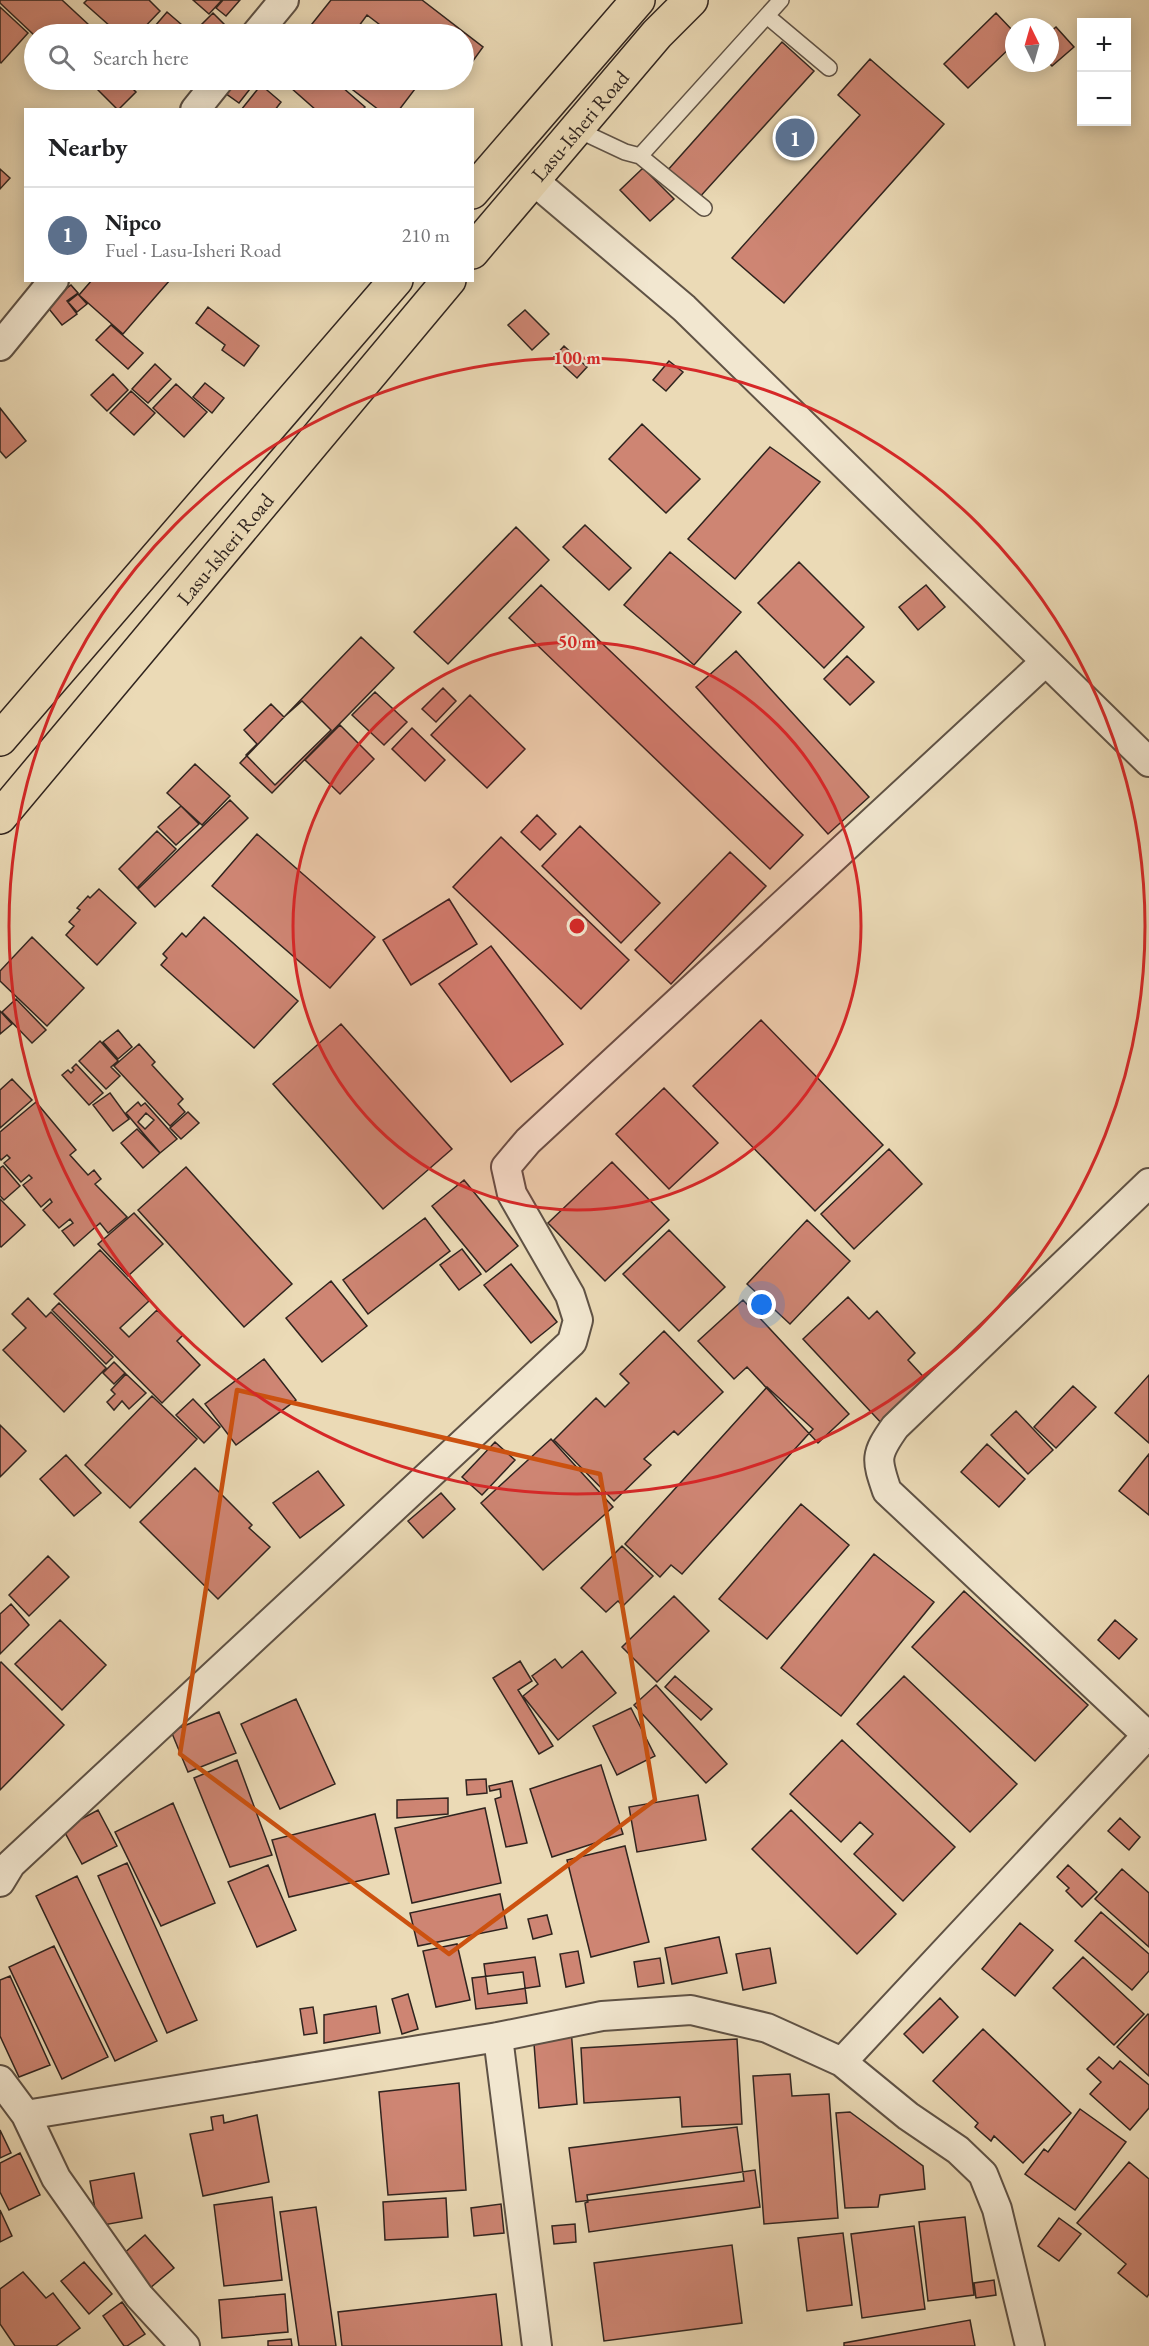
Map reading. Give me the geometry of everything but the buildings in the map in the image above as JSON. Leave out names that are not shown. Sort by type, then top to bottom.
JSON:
[{"type":"main road","name":"Lasu-Isheri Road","points":[[474,190],[638,0]]},
{"type":"main road","name":"Lasu-Isheri Road","points":[[474,250],[657,34],[691,0]]},
{"type":"main road","name":"Lasu-Isheri Road","points":[[0,739],[394,282]]},
{"type":"main road","name":"Lasu-Isheri Road","points":[[0,817],[447,282]]},
{"type":"street","points":[[264,24],[284,0]]},
{"type":"street","points":[[197,108],[211,90]]},
{"type":"street","points":[[533,180],[684,308],[1149,762]]},
{"type":"street","points":[[0,346],[52,282]]},
{"type":"street","points":[[4,1867],[572,1342],[578,1320],[570,1294],[512,1194],[506,1167],[528,1141],[1045,662]]},
{"type":"street","points":[[842,2062],[1148,1734],[887,1491],[879,1468],[881,1448],[895,1427],[1149,1183]]},
{"type":"street","points":[[26,2115],[498,2037],[602,2016],[692,2010],[767,2028],[842,2062],[908,2116],[958,2150],[983,2174],[997,2209],[1030,2346]]},
{"type":"street","points":[[498,2037],[537,2346]]},
{"type":"street","points":[[0,2080],[26,2115],[63,2187],[139,2296],[185,2346]]},
{"type":"lane","points":[[640,156],[781,0]]},
{"type":"lane","points":[[767,16],[829,68]]},
{"type":"lane","points":[[576,129],[625,152],[640,156],[704,208]]},
{"type":"highlighted area","points":[[237,1390],[600,1474],[655,1800],[449,1954],[180,1754]]},
{"type":"place","name":"Nipco","points":[[795,138]]}]
